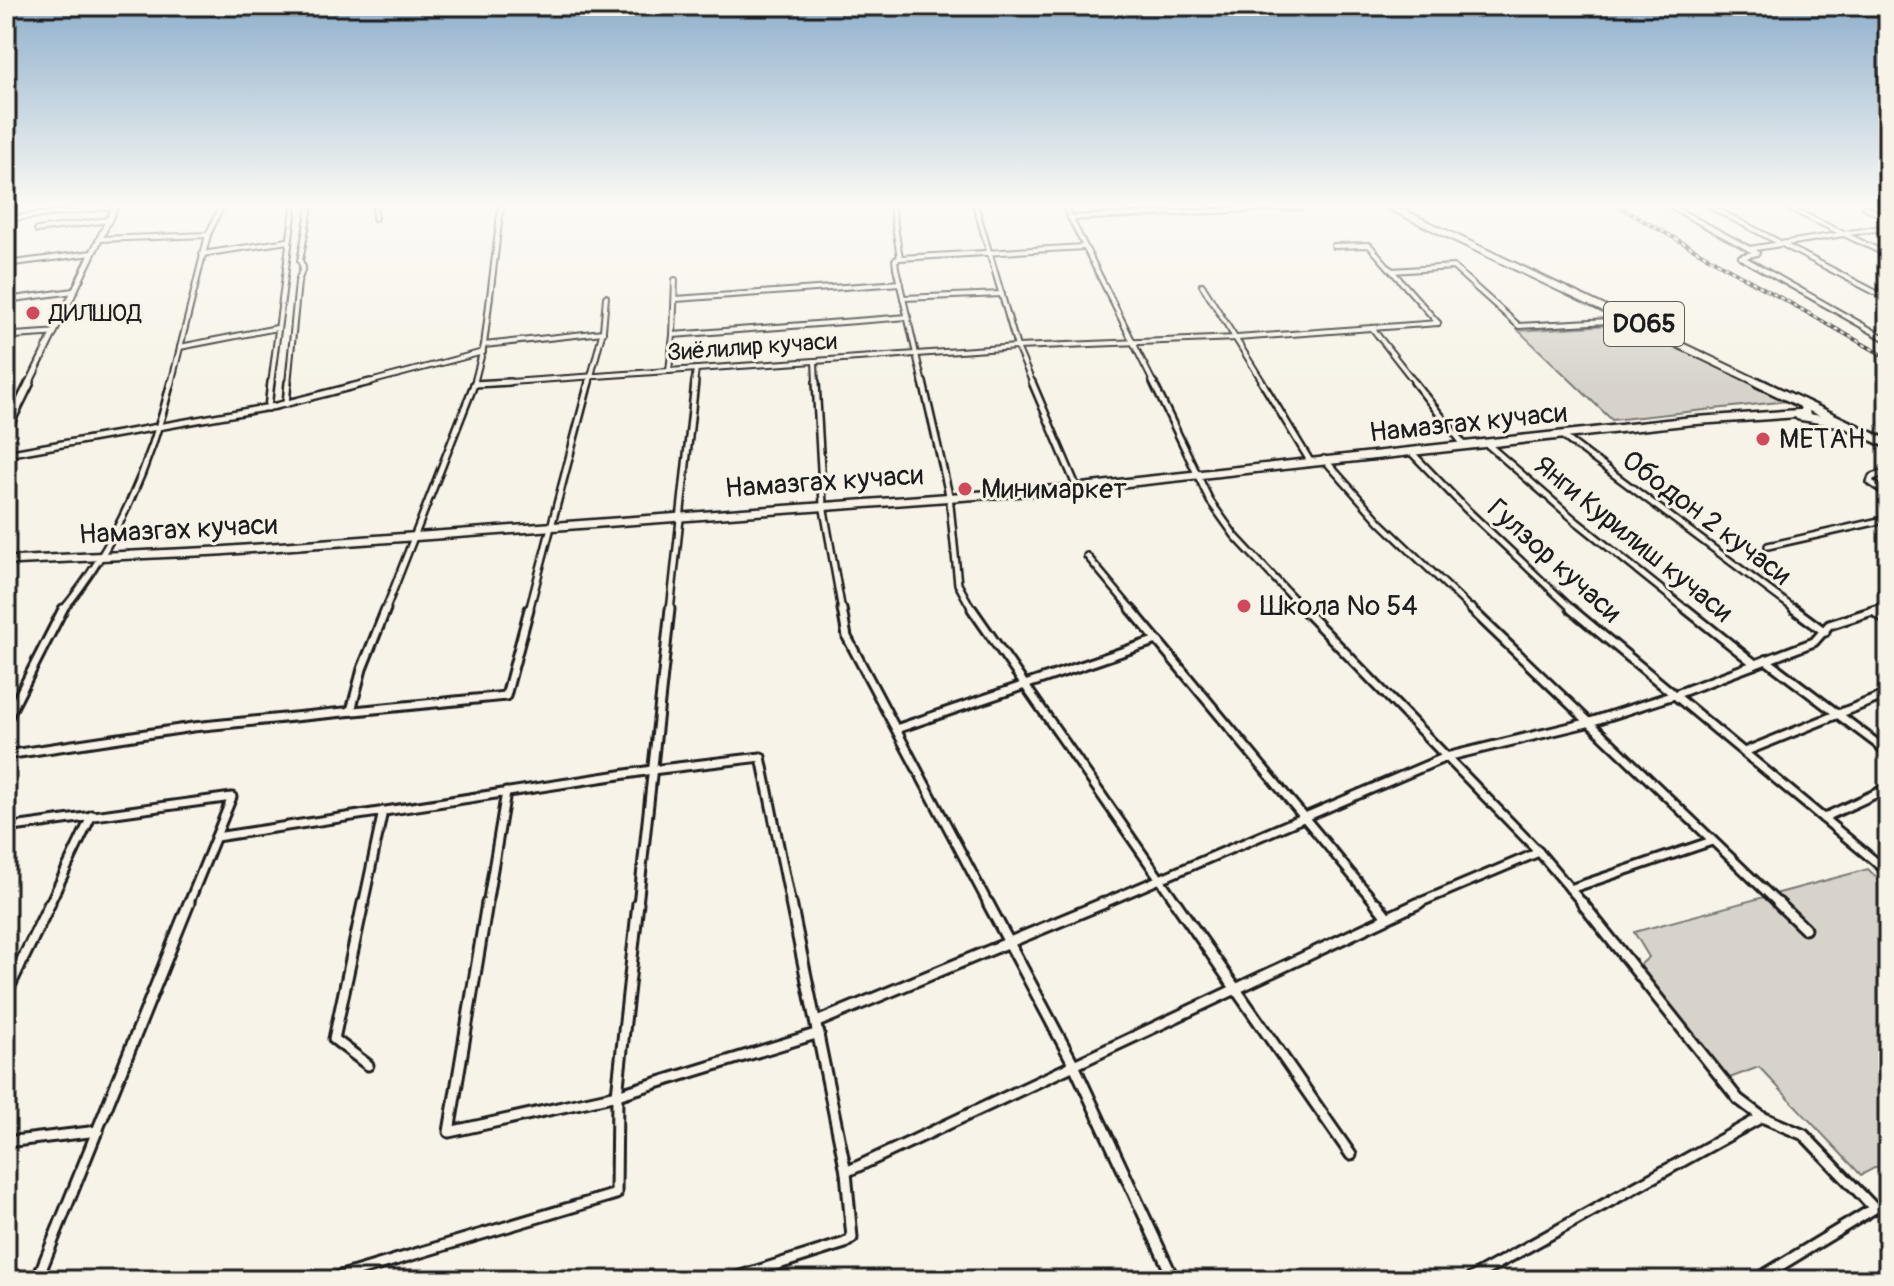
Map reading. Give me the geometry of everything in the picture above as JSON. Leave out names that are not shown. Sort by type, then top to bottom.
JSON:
[{"type":"main road","name":"D065","points":[[1521,267],[1888,442]]},
{"type":"main road","name":"D065","points":[[1588,299],[1888,442]]},
{"type":"street","points":[[6,431],[85,267]]},
{"type":"street","points":[[6,721],[59,614],[80,591],[102,557],[134,492],[160,427],[199,267]]},
{"type":"street","points":[[268,408],[285,267]]},
{"type":"street","points":[[286,404],[298,282],[303,267]]},
{"type":"street","points":[[351,711],[362,669],[474,384],[484,349],[494,267]]},
{"type":"street","points":[[897,267],[949,495],[958,584],[967,602],[1351,1155]]},
{"type":"street","points":[[994,267],[1017,347],[1077,488]]},
{"type":"street","points":[[1095,267],[1134,341],[1210,501],[1235,536],[1539,852],[1626,955],[1738,1099],[1762,1117],[1804,1135],[1874,1208]]},
{"type":"street","points":[[1388,267],[1392,271],[1453,267]]},
{"type":"street","points":[[1453,267],[1519,326],[1627,320]]},
{"type":"street","points":[[1759,267],[1888,340]]},
{"type":"street","points":[[1825,267],[1888,299]]},
{"type":"street","name":"Зиёлилир кучаси","points":[[474,384],[917,353],[1237,338],[1438,323],[1392,271]]},
{"type":"street","points":[[669,371],[675,280]]},
{"type":"street","points":[[676,299],[900,283]]},
{"type":"street","points":[[1202,285],[1310,461]]},
{"type":"street","points":[[6,300],[74,291]]},
{"type":"street","points":[[903,298],[1002,294]]},
{"type":"street","points":[[6,755],[193,727],[506,696],[603,332],[606,297]]},
{"type":"street","points":[[673,335],[908,317]]},
{"type":"street","points":[[180,347],[277,328]]},
{"type":"street","points":[[1372,328],[1465,446]]},
{"type":"street","points":[[6,454],[268,408],[484,349],[603,332]]},
{"type":"street","points":[[6,338],[52,336]]},
{"type":"street","points":[[815,361],[823,504],[847,637],[1074,1065],[1174,1280]]},
{"type":"street","points":[[328,1280],[447,1243],[611,1198],[616,1194],[617,1095],[696,369]]},
{"type":"street","points":[[1786,415],[1806,413],[1802,403]]},
{"type":"street","name":"Намазгах кучаси","points":[[6,561],[218,551],[823,504],[1077,488],[1689,421],[1786,415],[1846,424]]},
{"type":"street","name":"Ободон 2 кучаси","points":[[1564,437],[1825,632]]},
{"type":"street","name":"Янги Курилиш кучаси","points":[[1487,444],[1577,522],[1755,664]]},
{"type":"street","name":"Гулзор кучаси","points":[[1411,452],[1459,505],[1674,695],[1888,872]]},
{"type":"street","points":[[1324,459],[1381,523],[1805,929]]},
{"type":"street","points":[[1888,472],[1872,477],[1870,482],[1888,494]]},
{"type":"street","points":[[1768,546],[1888,519]]},
{"type":"street","points":[[1087,556],[1387,917]]},
{"type":"street","points":[[817,1022],[1009,944],[1446,757],[1587,723],[1674,695],[1814,642],[1829,625],[1888,606]]},
{"type":"street","points":[[1873,611],[1888,621]]},
{"type":"street","points":[[896,729],[1157,640]]},
{"type":"street","points":[[1766,660],[1888,752]]},
{"type":"street","points":[[1744,752],[1888,694]]},
{"type":"street","points":[[216,837],[652,770],[761,757],[846,1172],[852,1238],[845,1243],[728,1280]]},
{"type":"street","points":[[1823,818],[1888,788]]},
{"type":"street","points":[[506,792],[449,1132],[617,1095],[819,1033]]},
{"type":"street","points":[[6,828],[232,797],[37,1280]]},
{"type":"street","points":[[368,1065],[334,1039],[383,811]]},
{"type":"street","points":[[6,994],[92,815]]},
{"type":"street","points":[[1570,889],[1712,841]]},
{"type":"street","points":[[846,1172],[1387,917],[1539,852]]},
{"type":"street","points":[[1468,1280],[1762,1117]]},
{"type":"street","points":[[6,1142],[98,1131]]},
{"type":"street","points":[[1756,1280],[1888,1200]]},
{"type":"shaded area","points":[[1627,324],[1788,401],[1612,420],[1519,331]]},
{"type":"shaded area","points":[[1868,869],[1888,889],[1888,1161],[1861,1175],[1759,1067],[1727,1079],[1640,965],[1649,957],[1634,932]]},
{"type":"railway","points":[[1726,267],[1888,358]]},
{"type":"place","name":"ДИЛШОД","points":[[33,313]]},
{"type":"place","name":"МЕТАН","points":[[1763,439]]},
{"type":"place","name":"Минимаркет","points":[[965,489]]},
{"type":"place","name":"Школа № 54","points":[[1244,606]]}]
